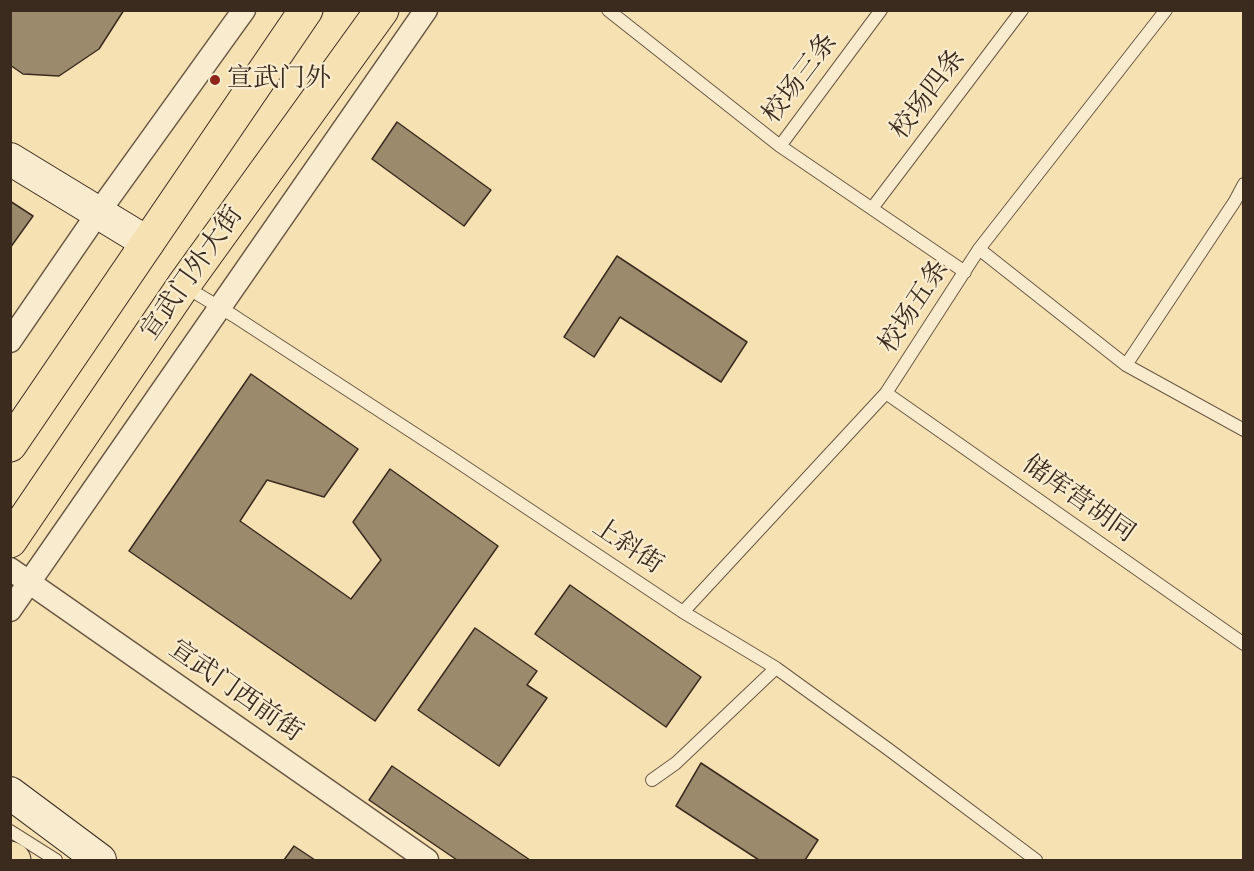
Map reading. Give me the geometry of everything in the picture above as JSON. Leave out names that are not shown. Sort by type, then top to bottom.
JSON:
[{"type":"main road","name":"宣武门外大街","points":[[10,445],[306,10]]},
{"type":"main road","name":"宣武门外大街","points":[[10,541],[183,286],[382,10]]},
{"type":"main road","points":[[10,858],[14,861]]},
{"type":"street","points":[[10,341],[98,213],[244,10]]},
{"type":"street","points":[[10,610],[19,575],[221,308],[426,10]]},
{"type":"street","points":[[10,159],[148,243]]},
{"type":"street","name":"宣武门西前街","points":[[19,575],[428,861]]},
{"type":"street","points":[[10,793],[100,861]]},
{"type":"lane","points":[[608,10],[780,146],[873,207],[965,272]]},
{"type":"lane","name":"校场三条","points":[[780,146],[881,10]]},
{"type":"lane","name":"校场四条","points":[[873,207],[1022,10]]},
{"type":"lane","name":"校场五条","points":[[683,612],[886,393],[979,249],[1166,10]]},
{"type":"lane","points":[[1126,365],[1239,203],[1244,184]]},
{"type":"lane","points":[[979,249],[1126,365],[1244,430]]},
{"type":"lane","name":"上斜街","points":[[183,286],[221,308],[449,456],[683,612],[776,668],[1036,861]]},
{"type":"lane","name":"储库营胡同","points":[[886,393],[1244,644]]},
{"type":"lane","points":[[652,780],[676,763],[776,668]]},
{"type":"lane","points":[[10,831],[56,861]]},
{"type":"building","points":[[10,10],[124,10],[99,49],[59,76],[23,74],[10,65]]},
{"type":"building","points":[[397,122],[491,190],[464,226],[372,159]]},
{"type":"building","points":[[10,201],[33,216],[10,248]]},
{"type":"building","points":[[617,256],[747,342],[721,382],[620,317],[594,357],[564,337]]},
{"type":"building","points":[[251,374],[358,449],[324,497],[267,480],[240,521],[351,599],[381,560],[353,522],[390,469],[498,546],[375,721],[129,551]]},
{"type":"building","points":[[570,585],[701,677],[666,727],[535,634]]},
{"type":"building","points":[[475,628],[537,671],[527,685],[547,698],[499,766],[418,710]]},
{"type":"building","points":[[701,763],[818,840],[805,860],[759,860],[676,806]]},
{"type":"building","points":[[392,766],[530,860],[457,860],[369,800]]},
{"type":"building","points":[[294,846],[315,860],[284,860]]},
{"type":"place","name":"宣武门外","points":[[215,80]]}]
